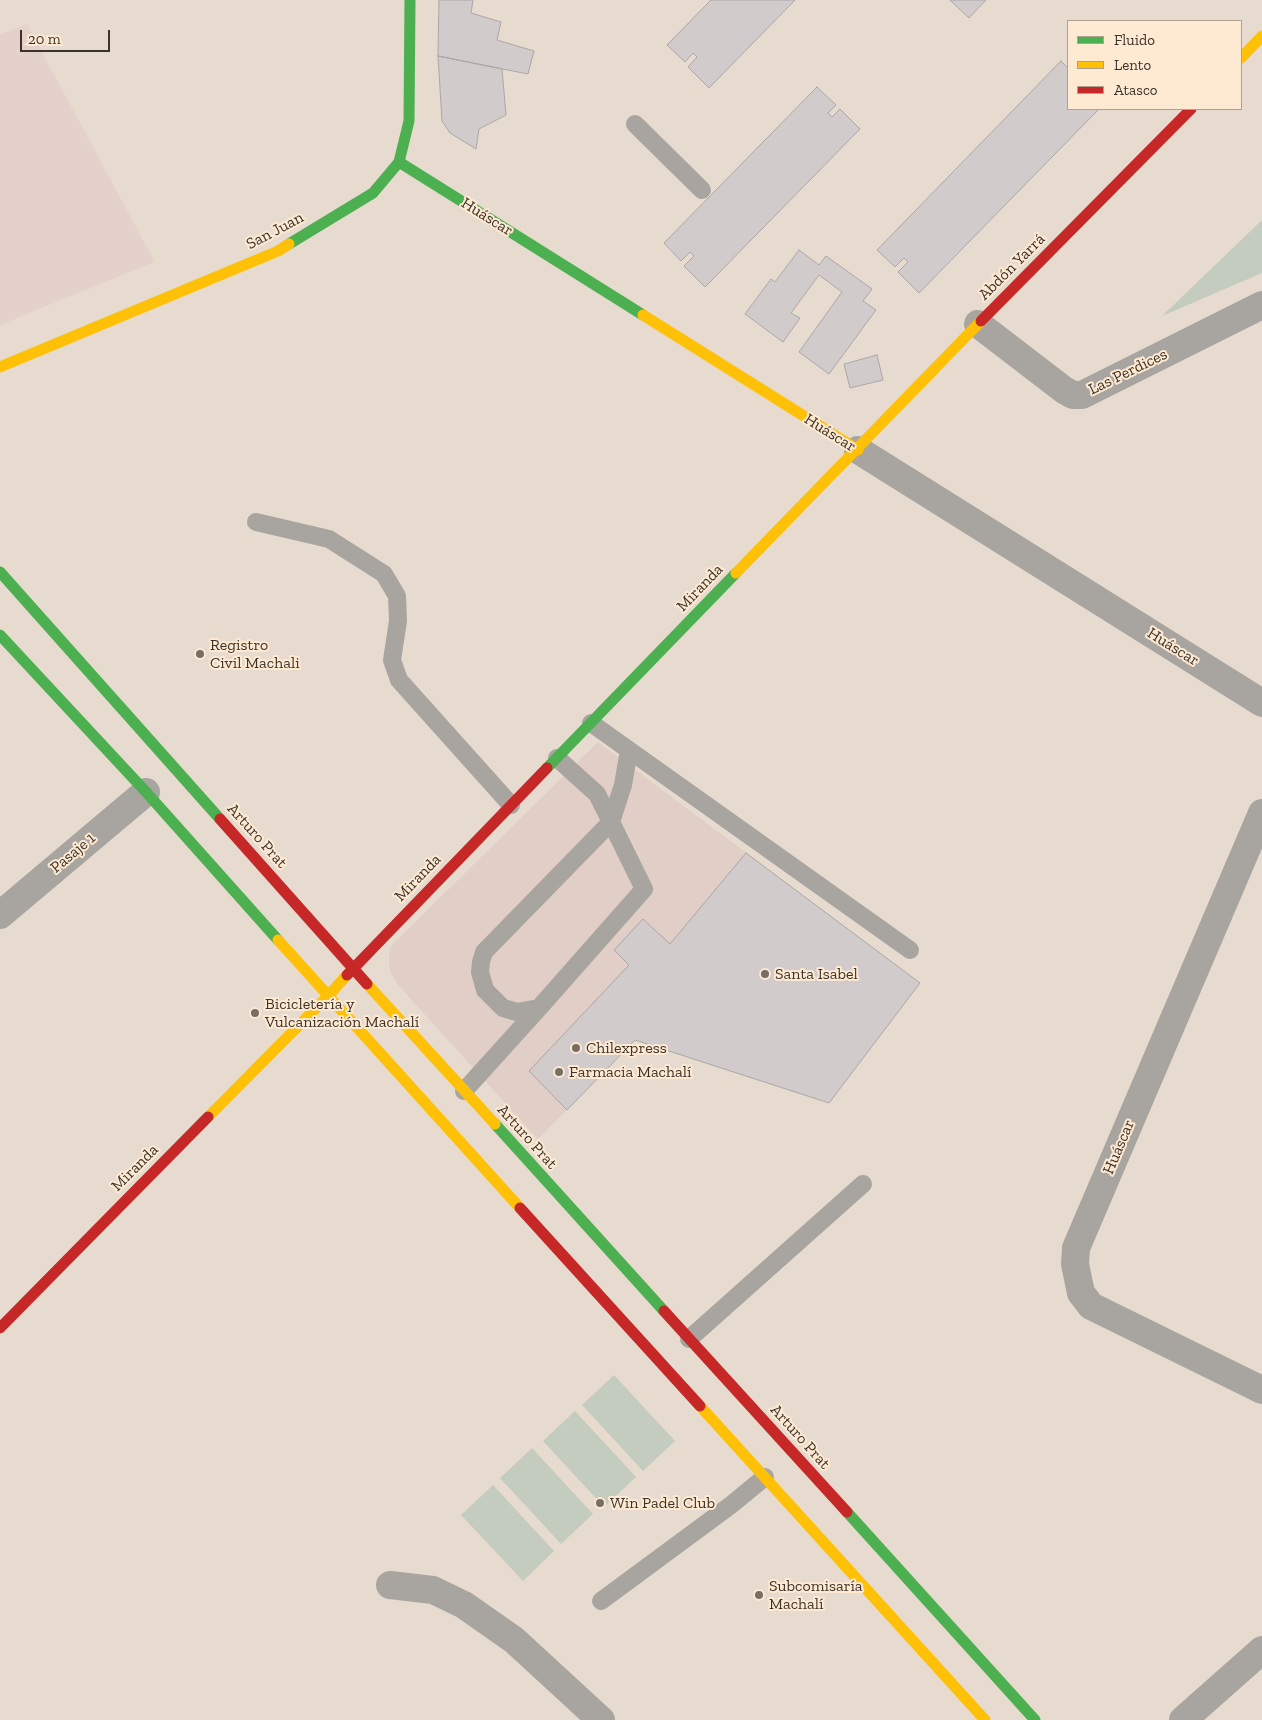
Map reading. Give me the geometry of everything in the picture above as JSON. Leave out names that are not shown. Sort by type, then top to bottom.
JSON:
[{"type":"main road","name":"San Juan","points":[[0,367],[278,251],[373,193],[398,162],[409,121],[410,0]]},
{"type":"main road","points":[[1242,57],[1262,36]]},
{"type":"main road","name":"Abdón Yarrá","points":[[858,450],[978,324],[1190,110]]},
{"type":"main road","name":"Huáscar","points":[[398,162],[858,450]]},
{"type":"main road","name":"Miranda","points":[[0,1328],[328,996],[511,805],[858,450]]},
{"type":"main road","name":"Arturo Prat","points":[[0,572],[353,968],[1035,1720]]},
{"type":"main road","points":[[0,635],[146,792],[328,996],[985,1720]]},
{"type":"street","name":"Las Perdices","points":[[978,324],[1064,390],[1073,395],[1082,395],[1262,305]]},
{"type":"street","name":"Huáscar","points":[[858,450],[1262,703]]},
{"type":"street","name":"Pasaje 1","points":[[0,915],[146,792]]},
{"type":"street","name":"Huáscar","points":[[1262,813],[1076,1248],[1075,1264],[1081,1293],[1091,1306],[1262,1390]]},
{"type":"street","points":[[390,1585],[433,1590],[464,1604],[514,1640],[601,1720]]},
{"type":"street","points":[[1183,1720],[1262,1650]]},
{"type":"lane","points":[[635,124],[702,190]]},
{"type":"lane","points":[[256,522],[329,539],[384,574],[397,596],[398,621],[392,660],[400,680],[511,805]]},
{"type":"lane","points":[[591,723],[910,950]]},
{"type":"lane","points":[[539,1008],[517,1012],[503,1008],[486,990],[480,972],[480,962],[484,952],[611,822],[623,784],[629,750]]},
{"type":"lane","points":[[464,1091],[644,889],[597,794],[557,758]]},
{"type":"lane","points":[[689,1339],[863,1184]]},
{"type":"lane","points":[[601,1601],[765,1478]]},
{"type":"shaded area","points":[[27,24],[155,262],[0,325],[0,34]]},
{"type":"shaded area","points":[[598,742],[920,983],[829,1103],[635,1040],[538,1139],[398,985],[389,965],[389,954],[392,945]]},
{"type":"green space","points":[[1262,220],[1262,273],[1162,316]]},
{"type":"green space","points":[[614,1375],[675,1441],[643,1471],[582,1405]]},
{"type":"green space","points":[[575,1411],[636,1477],[604,1507],[543,1441]]},
{"type":"green space","points":[[532,1448],[593,1514],[561,1544],[500,1478]]},
{"type":"green space","points":[[493,1485],[554,1551],[523,1581],[461,1515]]},
{"type":"building","points":[[439,0],[473,0],[471,13],[501,22],[497,40],[534,51],[528,74],[438,56]]},
{"type":"building","points":[[711,0],[795,0],[709,88],[688,67],[697,57],[693,53],[685,62],[667,45]]},
{"type":"building","points":[[950,0],[986,0],[969,18]]},
{"type":"building","points":[[438,56],[502,69],[506,115],[479,129],[476,149],[450,133],[442,121]]},
{"type":"building","points":[[1061,61],[1067,67],[1067,110],[1098,110],[919,293],[898,272],[908,262],[904,258],[895,267],[877,250]]},
{"type":"building","points":[[817,87],[836,105],[828,113],[832,117],[840,109],[860,129],[705,287],[684,266],[694,256],[690,252],[681,261],[664,243]]},
{"type":"building","points":[[799,250],[819,265],[826,256],[872,289],[863,301],[876,310],[829,374],[799,352],[842,292],[819,275],[791,313],[800,318],[783,342],[745,314],[771,279],[775,282]]},
{"type":"building","points":[[877,355],[883,380],[850,388],[844,364]]},
{"type":"building","name":"Santa Isabel","points":[[746,853],[920,983],[829,1103],[635,1040],[567,1110],[529,1071],[629,965],[614,950],[643,919],[670,944]]},
{"type":"traffic: fast","points":[[289,244],[373,193],[399,162],[409,121],[410,0]]},
{"type":"traffic: fast","points":[[399,162],[643,315]]},
{"type":"traffic: fast","points":[[0,572],[220,819]]},
{"type":"traffic: fast","points":[[547,768],[736,573]]},
{"type":"traffic: fast","points":[[0,635],[146,792],[278,940]]},
{"type":"traffic: fast","points":[[495,1124],[664,1311]]},
{"type":"traffic: fast","points":[[847,1512],[1035,1720]]},
{"type":"traffic: slow","points":[[1242,57],[1262,36]]},
{"type":"traffic: slow","points":[[0,367],[278,251],[289,244]]},
{"type":"traffic: slow","points":[[643,315],[858,450]]},
{"type":"traffic: slow","points":[[736,573],[981,321]]},
{"type":"traffic: slow","points":[[278,940],[520,1208]]},
{"type":"traffic: slow","points":[[208,1117],[347,975]]},
{"type":"traffic: slow","points":[[367,984],[495,1124]]},
{"type":"traffic: slow","points":[[700,1406],[985,1720]]},
{"type":"traffic: jam","points":[[981,321],[1190,110]]},
{"type":"traffic: jam","points":[[347,975],[547,768]]},
{"type":"traffic: jam","points":[[220,819],[367,984]]},
{"type":"traffic: jam","points":[[0,1328],[208,1117]]},
{"type":"traffic: jam","points":[[520,1208],[700,1406]]},
{"type":"traffic: jam","points":[[664,1311],[847,1512]]},
{"type":"place","name":"Registro Civil Machali","points":[[200,654]]},
{"type":"place","name":"Santa Isabel","points":[[765,974]]},
{"type":"place","name":"Bicicletería y Vulcanización Machalí","points":[[255,1013]]},
{"type":"place","name":"Chilexpress","points":[[576,1048]]},
{"type":"place","name":"Farmacia Machalí","points":[[559,1072]]},
{"type":"place","name":"Win Padel Club","points":[[600,1503]]},
{"type":"place","name":"Subcomisaría Machalí","points":[[759,1595]]}]
